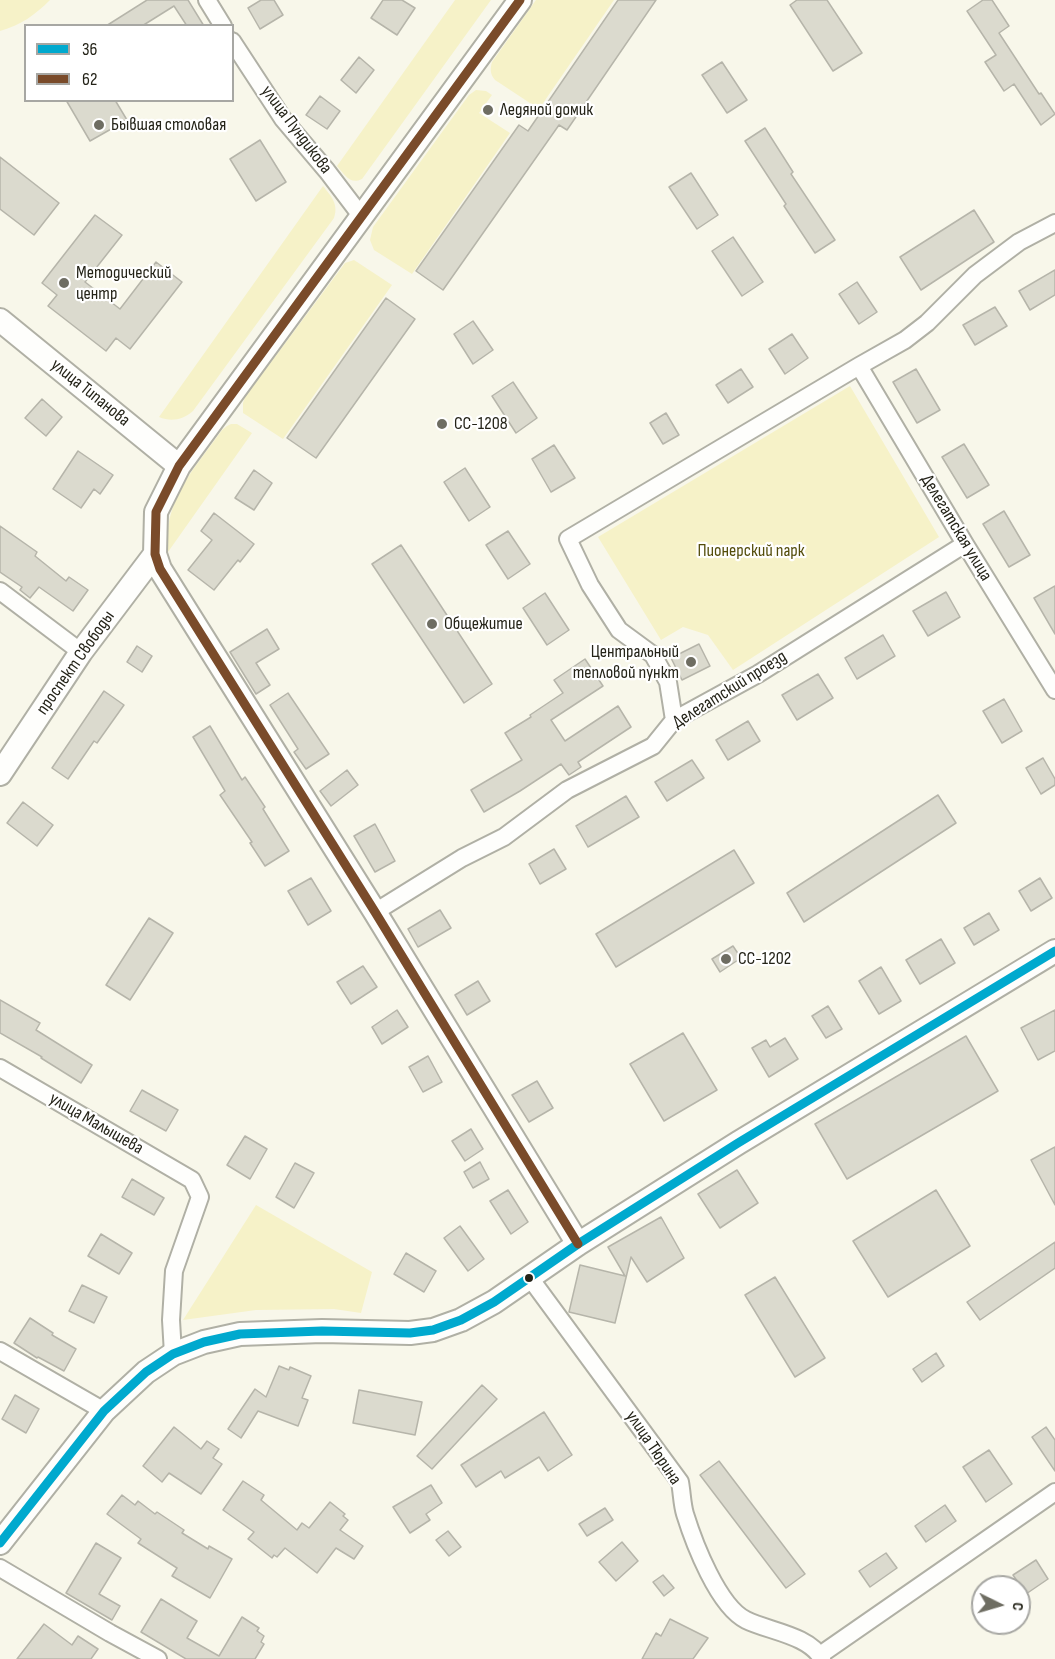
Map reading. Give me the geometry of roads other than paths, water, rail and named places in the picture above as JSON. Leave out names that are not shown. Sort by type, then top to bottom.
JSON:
[{"type":"street","points":[[207,0],[222,24]]},
{"type":"street","points":[[520,0],[179,466],[156,512],[155,554],[160,569],[375,912],[578,1244]]},
{"type":"street","name":"улица Пундикова","points":[[234,44],[283,119],[362,217]]},
{"type":"street","points":[[674,720],[669,682],[653,655],[619,630],[590,585],[568,539],[905,340],[927,323],[991,262],[1020,242],[1055,223]]},
{"type":"street","name":"улица Типанова","points":[[0,320],[179,466]]},
{"type":"street","name":"Делегатская улица","points":[[859,366],[1055,690]]},
{"type":"street","name":"Делегатский проезд","points":[[375,912],[462,858],[504,837],[567,790],[653,746],[674,720],[758,674],[965,544]]},
{"type":"street","name":"проспект Свободы","points":[[0,774],[81,652],[155,554]]},
{"type":"street","points":[[0,591],[81,652]]},
{"type":"street","points":[[0,1543],[104,1411],[146,1372],[173,1354],[204,1342],[240,1334],[322,1331],[410,1333],[433,1330],[469,1316],[738,1143],[1055,951]]},
{"type":"street","name":"улица Малышева","points":[[0,1068],[192,1180],[200,1197],[174,1271],[171,1320],[173,1354]]},
{"type":"street","name":"улица Тюрина","points":[[530,1278],[680,1482],[685,1512],[698,1550],[718,1590],[733,1611],[745,1620],[803,1641],[821,1657],[1055,1492]]},
{"type":"street","points":[[0,1352],[104,1411]]},
{"type":"street","points":[[0,1568],[158,1659]]},
{"type":"place","name":"Ледяной домик","points":[[488,110]]},
{"type":"place","name":"Бывшая столовая","points":[[99,125]]},
{"type":"place","name":"Методический центр","points":[[64,283]]},
{"type":"place","name":"СС-1208","points":[[442,424]]},
{"type":"place","name":"Общежитие","points":[[432,624]]},
{"type":"place","name":"Центральный тепловой пункт","points":[[691,662]]},
{"type":"place","name":"СС-1202","points":[[726,959]]},
{"type":"park label","name":"Пионерский парк","points":[[751,551]]}]
